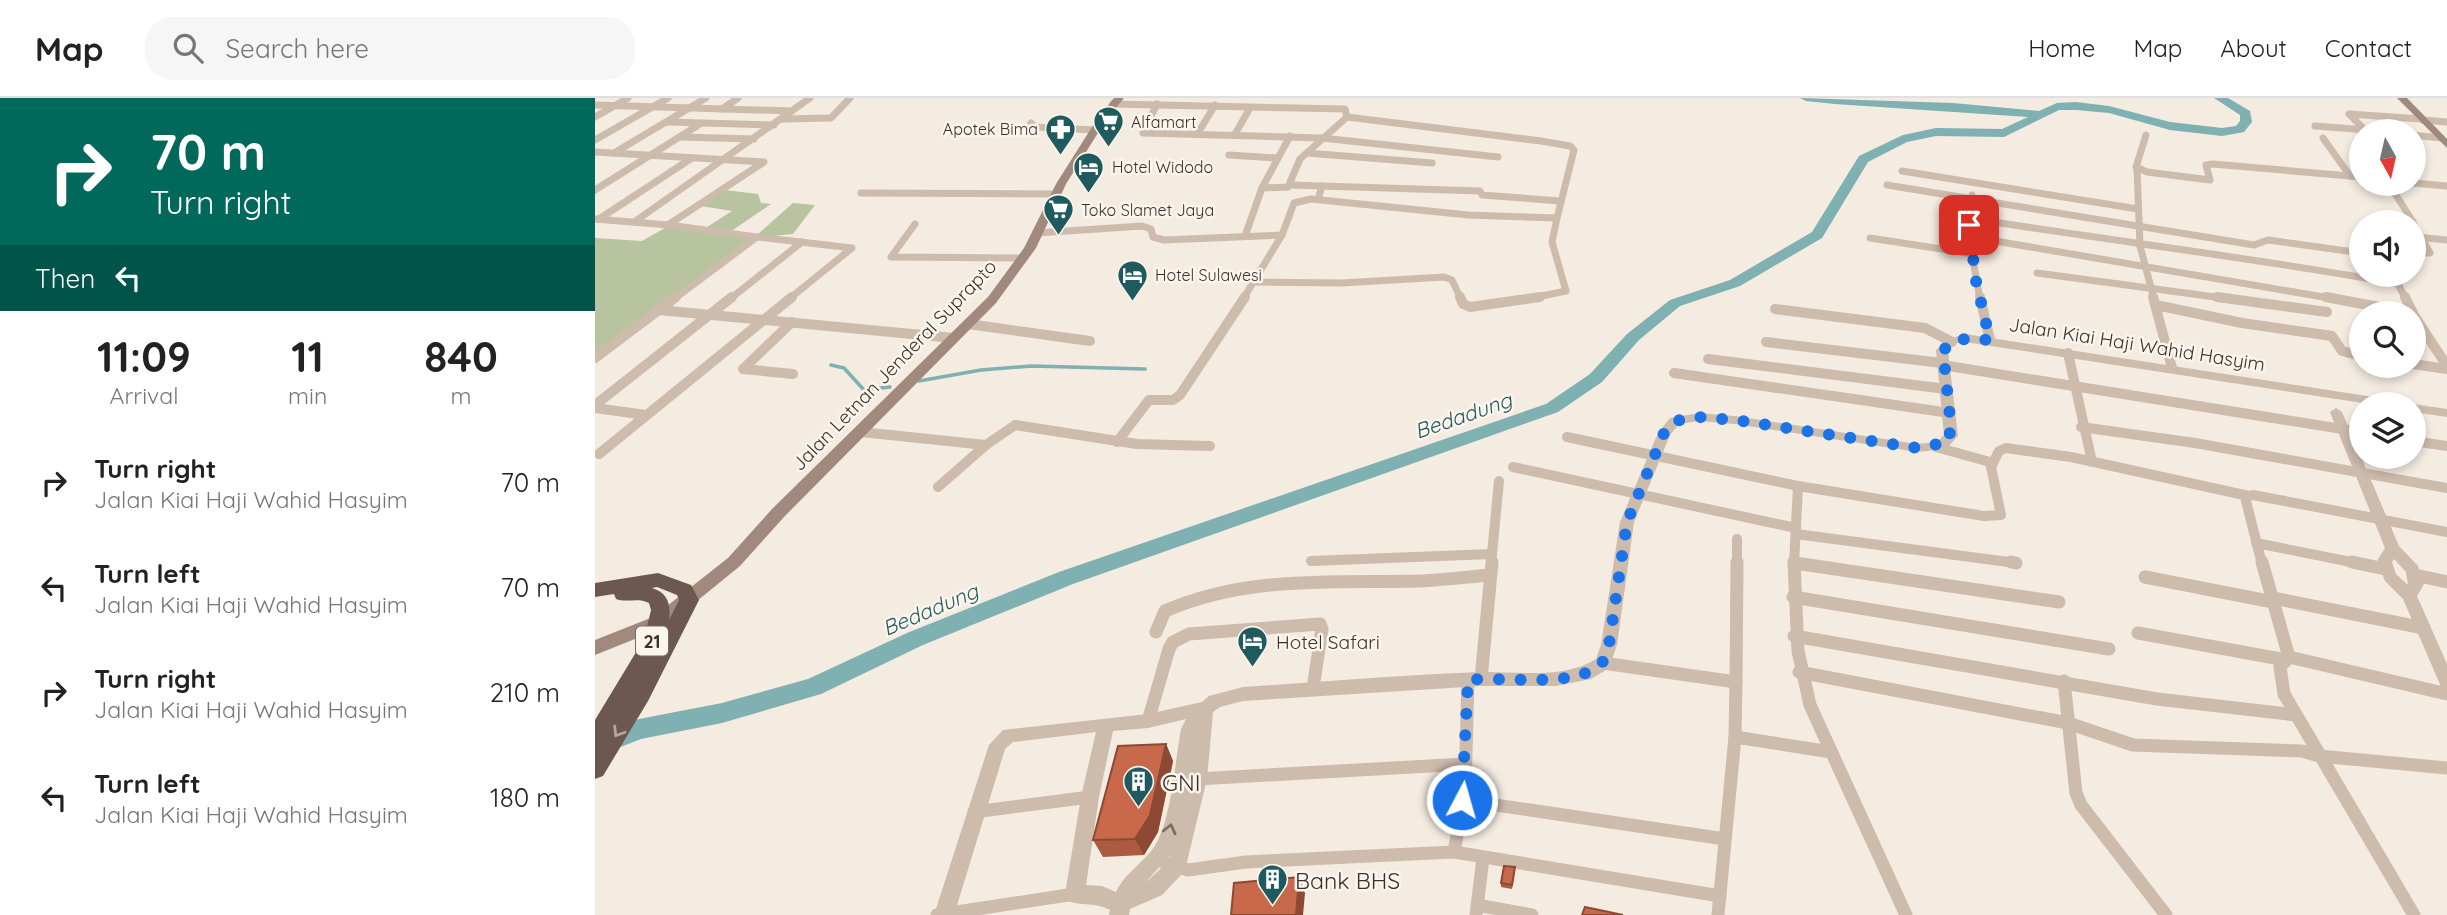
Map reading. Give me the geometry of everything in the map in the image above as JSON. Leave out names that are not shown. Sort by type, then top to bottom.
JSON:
[{"type":"highway","points":[[595,590],[658,580],[686,595]]},
{"type":"highway","name":"21","points":[[595,599],[642,592],[654,596],[660,616],[631,696],[595,738]]},
{"type":"highway","name":"21","points":[[595,769],[686,595]]},
{"type":"main road","points":[[2402,98],[2421,119]]},
{"type":"main road","name":"Jalan Letnan Jenderal Suprapto","points":[[595,648],[634,632],[660,616],[726,561],[861,432],[992,300],[1023,258],[1057,194],[1095,130],[1116,101]]},
{"type":"main road","points":[[2426,124],[2444,142]]},
{"type":"street","points":[[595,117],[628,98]]},
{"type":"street","points":[[595,141],[668,98]]},
{"type":"street","points":[[614,153],[706,98]]},
{"type":"street","points":[[722,109],[738,98]]},
{"type":"street","points":[[637,220],[810,98]]},
{"type":"street","points":[[781,119],[831,118],[850,98]]},
{"type":"street","points":[[1116,101],[1250,108],[1345,109],[1347,117]]},
{"type":"street","points":[[1157,104],[1143,133],[1322,138],[1498,157]]},
{"type":"street","points":[[595,105],[792,111]]},
{"type":"street","points":[[1198,133],[1215,105]]},
{"type":"street","points":[[1235,134],[1250,108]]},
{"type":"street","points":[[2354,119],[2349,114],[2410,119]]},
{"type":"street","points":[[1255,282],[1342,284],[1444,277],[1452,280],[1463,304],[1470,307],[1562,294],[1566,291],[1552,242],[1574,150],[1570,146],[1347,117],[1322,138],[1296,166],[1290,185]]},
{"type":"street","points":[[2426,120],[2447,122]]},
{"type":"street","points":[[667,122],[773,125]]},
{"type":"street","points":[[1031,123],[1035,127],[1095,130]]},
{"type":"street","points":[[595,190],[700,124]]},
{"type":"street","points":[[2315,126],[2349,129]]},
{"type":"street","points":[[2145,135],[2137,169],[2140,246],[2172,368]]},
{"type":"street","points":[[681,136],[754,139]]},
{"type":"street","points":[[1245,236],[1262,188],[1290,136]]},
{"type":"street","points":[[2323,138],[2349,175]]},
{"type":"street","points":[[2426,138],[2444,142]]},
{"type":"street","points":[[595,152],[764,162],[668,225]]},
{"type":"street","points":[[1307,153],[1432,163]]},
{"type":"street","points":[[1229,155],[1277,158]]},
{"type":"street","points":[[597,219],[692,158]]},
{"type":"street","points":[[2137,169],[2207,180],[2211,179],[2206,165],[2213,164],[2349,176]]},
{"type":"street","points":[[1902,171],[2138,209]]},
{"type":"street","points":[[595,181],[608,182]]},
{"type":"street","points":[[1974,182],[1968,218],[1990,340]]},
{"type":"street","points":[[2426,184],[2447,186]]},
{"type":"street","points":[[1262,188],[1284,188],[1290,185],[1479,191],[1482,195],[1561,201]]},
{"type":"street","points":[[1887,185],[2254,245],[2268,240],[2349,251]]},
{"type":"street","points":[[1318,199],[1322,186]]},
{"type":"street","points":[[685,188],[695,189]]},
{"type":"street","points":[[706,190],[716,191]]},
{"type":"street","points":[[861,193],[1057,194]]},
{"type":"street","points":[[1117,442],[1149,400],[1173,400],[1179,395],[1255,282],[1282,235],[1294,204],[1318,199],[1468,215],[1557,218]]},
{"type":"street","points":[[1968,218],[2140,246],[2271,261],[2349,275]]},
{"type":"street","points":[[597,219],[637,220],[852,248],[760,320],[599,454]]},
{"type":"street","points":[[915,224],[891,257],[1023,258]]},
{"type":"street","points":[[1037,233],[1142,226],[1151,229],[1153,237],[1159,239],[1282,235]]},
{"type":"street","points":[[595,358],[757,237]]},
{"type":"street","points":[[1972,237],[2145,264],[2349,302]]},
{"type":"street","points":[[1870,238],[1974,254]]},
{"type":"street","points":[[2426,238],[2447,240]]},
{"type":"street","points":[[595,406],[802,242]]},
{"type":"street","points":[[2037,273],[2327,312]]},
{"type":"street","points":[[2155,305],[2242,323],[2332,336],[2342,351],[2349,353]]},
{"type":"street","points":[[1775,309],[1926,328],[1952,342],[1943,350],[1942,364],[1951,436],[1948,442],[1936,447]]},
{"type":"street","points":[[659,310],[954,338]]},
{"type":"street","points":[[792,322],[743,369],[793,374]]},
{"type":"street","points":[[968,324],[1090,341]]},
{"type":"street","points":[[2426,335],[2447,368]]},
{"type":"street","name":"Jalan Kiai Haji Wahid Hasyim","points":[[1952,342],[1965,338],[1990,340],[2349,397]]},
{"type":"street","points":[[1766,342],[1942,364],[2074,388],[2349,430]]},
{"type":"street","points":[[2068,353],[2081,427],[2092,462]]},
{"type":"street","points":[[1708,359],[1946,389]]},
{"type":"street","points":[[2426,366],[2447,368]]},
{"type":"street","points":[[1674,373],[1949,414]]},
{"type":"street","points":[[2328,394],[2324,404],[2336,412],[2393,549],[2415,575],[2416,584],[2409,596]]},
{"type":"street","points":[[595,406],[646,415]]},
{"type":"street","points":[[2426,410],[2447,413]]},
{"type":"street","points":[[1603,663],[1609,645],[1627,522],[1664,433],[1675,421],[1699,417],[1790,427],[1917,448],[1936,447],[1983,458],[1992,465]]},
{"type":"street","points":[[938,487],[986,445],[1015,425],[1117,442],[1210,446]]},
{"type":"street","points":[[2081,427],[2199,443],[2447,488]]},
{"type":"street","points":[[861,432],[986,445]]},
{"type":"street","points":[[1567,437],[1798,486],[1998,517],[2001,515],[1992,465],[1999,451],[2006,448],[2092,462],[2249,496],[2447,532]]},
{"type":"street","points":[[2426,443],[2447,446]]},
{"type":"street","points":[[1513,467],[1796,531],[2016,563]]},
{"type":"street","points":[[1454,852],[1474,679],[1490,575],[1499,481]]},
{"type":"street","points":[[1798,486],[1793,597],[1798,672],[1831,752],[1906,915]]},
{"type":"street","points":[[2249,496],[2243,499],[2288,659]]},
{"type":"street","points":[[1718,915],[1735,737],[1737,539]]},
{"type":"street","points":[[2256,543],[2385,569],[2409,596],[2447,682]]},
{"type":"street","points":[[2385,569],[2385,561],[2393,549]]},
{"type":"street","points":[[1311,561],[1492,554]]},
{"type":"street","points":[[1795,564],[2059,602]]},
{"type":"street","points":[[1156,632],[1165,611],[1212,593],[1289,582],[1425,581],[1490,575]]},
{"type":"street","points":[[2415,575],[2447,582]]},
{"type":"street","points":[[2145,577],[2424,628]]},
{"type":"street","points":[[1793,597],[2109,649]]},
{"type":"street","points":[[1148,721],[1169,649],[1173,642],[1189,634],[1320,624],[1322,629],[1313,688]]},
{"type":"street","points":[[2138,633],[2288,659],[2447,694]]},
{"type":"street","points":[[1794,636],[2157,699],[2295,715]]},
{"type":"street","points":[[2288,659],[2280,667],[2281,685],[2295,715],[2414,915]]},
{"type":"street","points":[[1119,909],[1102,895],[1075,894],[941,915],[994,753],[1009,735],[1148,721],[1205,708],[1215,701],[1244,694],[1474,679],[1556,679],[1585,674],[1603,663],[1736,682]]},
{"type":"street","points":[[1798,672],[2068,723],[2133,745],[2302,751],[2319,756],[2447,768]]},
{"type":"street","points":[[2064,681],[2076,793],[2081,805],[2166,915]]},
{"type":"street","points":[[1119,909],[1154,888],[1177,866],[1190,779],[1205,708]]},
{"type":"street","points":[[1075,894],[1090,797],[1106,724]]},
{"type":"street","points":[[1735,737],[1831,752]]},
{"type":"street","points":[[1190,779],[1465,764]]},
{"type":"street","points":[[1119,909],[1135,877],[1165,848],[1190,779]]},
{"type":"street","points":[[974,812],[1090,797]]},
{"type":"street","points":[[1462,800],[1725,839]]},
{"type":"street","points":[[1155,859],[1188,870],[1245,862],[1454,852],[1720,896]]},
{"type":"street","points":[[1483,858],[1477,910],[1532,915]]},
{"type":"green space","points":[[724,190],[758,194],[761,203],[771,204],[727,234],[757,235],[793,203],[815,205],[793,234],[761,237],[595,358],[595,238],[642,241],[670,225],[704,229],[732,211],[701,206]]},
{"type":"building","points":[[1166,744],[1150,815],[1135,839],[1093,840],[1118,746]]},
{"type":"building","points":[[1504,866],[1515,867],[1512,885],[1501,883]]},
{"type":"building","points":[[1299,877],[1296,915],[1231,915],[1234,883]]},
{"type":"building","points":[[1585,907],[1623,915],[1582,915]]},
{"type":"waterway","points":[[1806,98],[1983,108],[2041,115]]},
{"type":"waterway","name":"Bedadung","points":[[2041,115],[2057,107],[2076,106],[2109,110],[2170,126],[2222,132],[2240,129],[2246,122],[2246,114],[2220,98]]},
{"type":"waterway","name":"Bedadung","points":[[595,747],[639,729],[722,713],[813,687],[915,639],[1066,578],[1552,408],[1596,378],[1633,337],[1675,303],[1735,283],[1817,235],[1863,159],[1903,139],[1936,132],[2004,133],[2041,115]]},
{"type":"waterway","points":[[831,365],[844,368],[864,390],[890,387]]},
{"type":"waterway","points":[[919,381],[981,370],[1032,366],[1145,369]]},
{"type":"place","name":"Alfamart","points":[[1108,149]]},
{"type":"place","name":"Apotek Bima","points":[[1061,156]]},
{"type":"place","name":"Hotel Widodo","points":[[1089,194]]},
{"type":"place","name":"Toko Slamet Jaya","points":[[1058,237]]},
{"type":"place","name":"Hotel Sulawesi","points":[[1132,302]]},
{"type":"place","name":"Hotel Safari","points":[[1253,669]]},
{"type":"place","name":"GNI","points":[[1139,809]]},
{"type":"place","name":"Bank BHS","points":[[1272,907]]},
{"type":"route","points":[[1462,800],[1468,680],[1556,679],[1585,674],[1603,663],[1609,645],[1627,522],[1664,433],[1675,421],[1699,417],[1735,420],[1917,448],[1941,446],[1948,442],[1951,427],[1942,363],[1943,350],[1948,344],[1959,339],[1990,340],[1976,281],[1969,225]]}]
